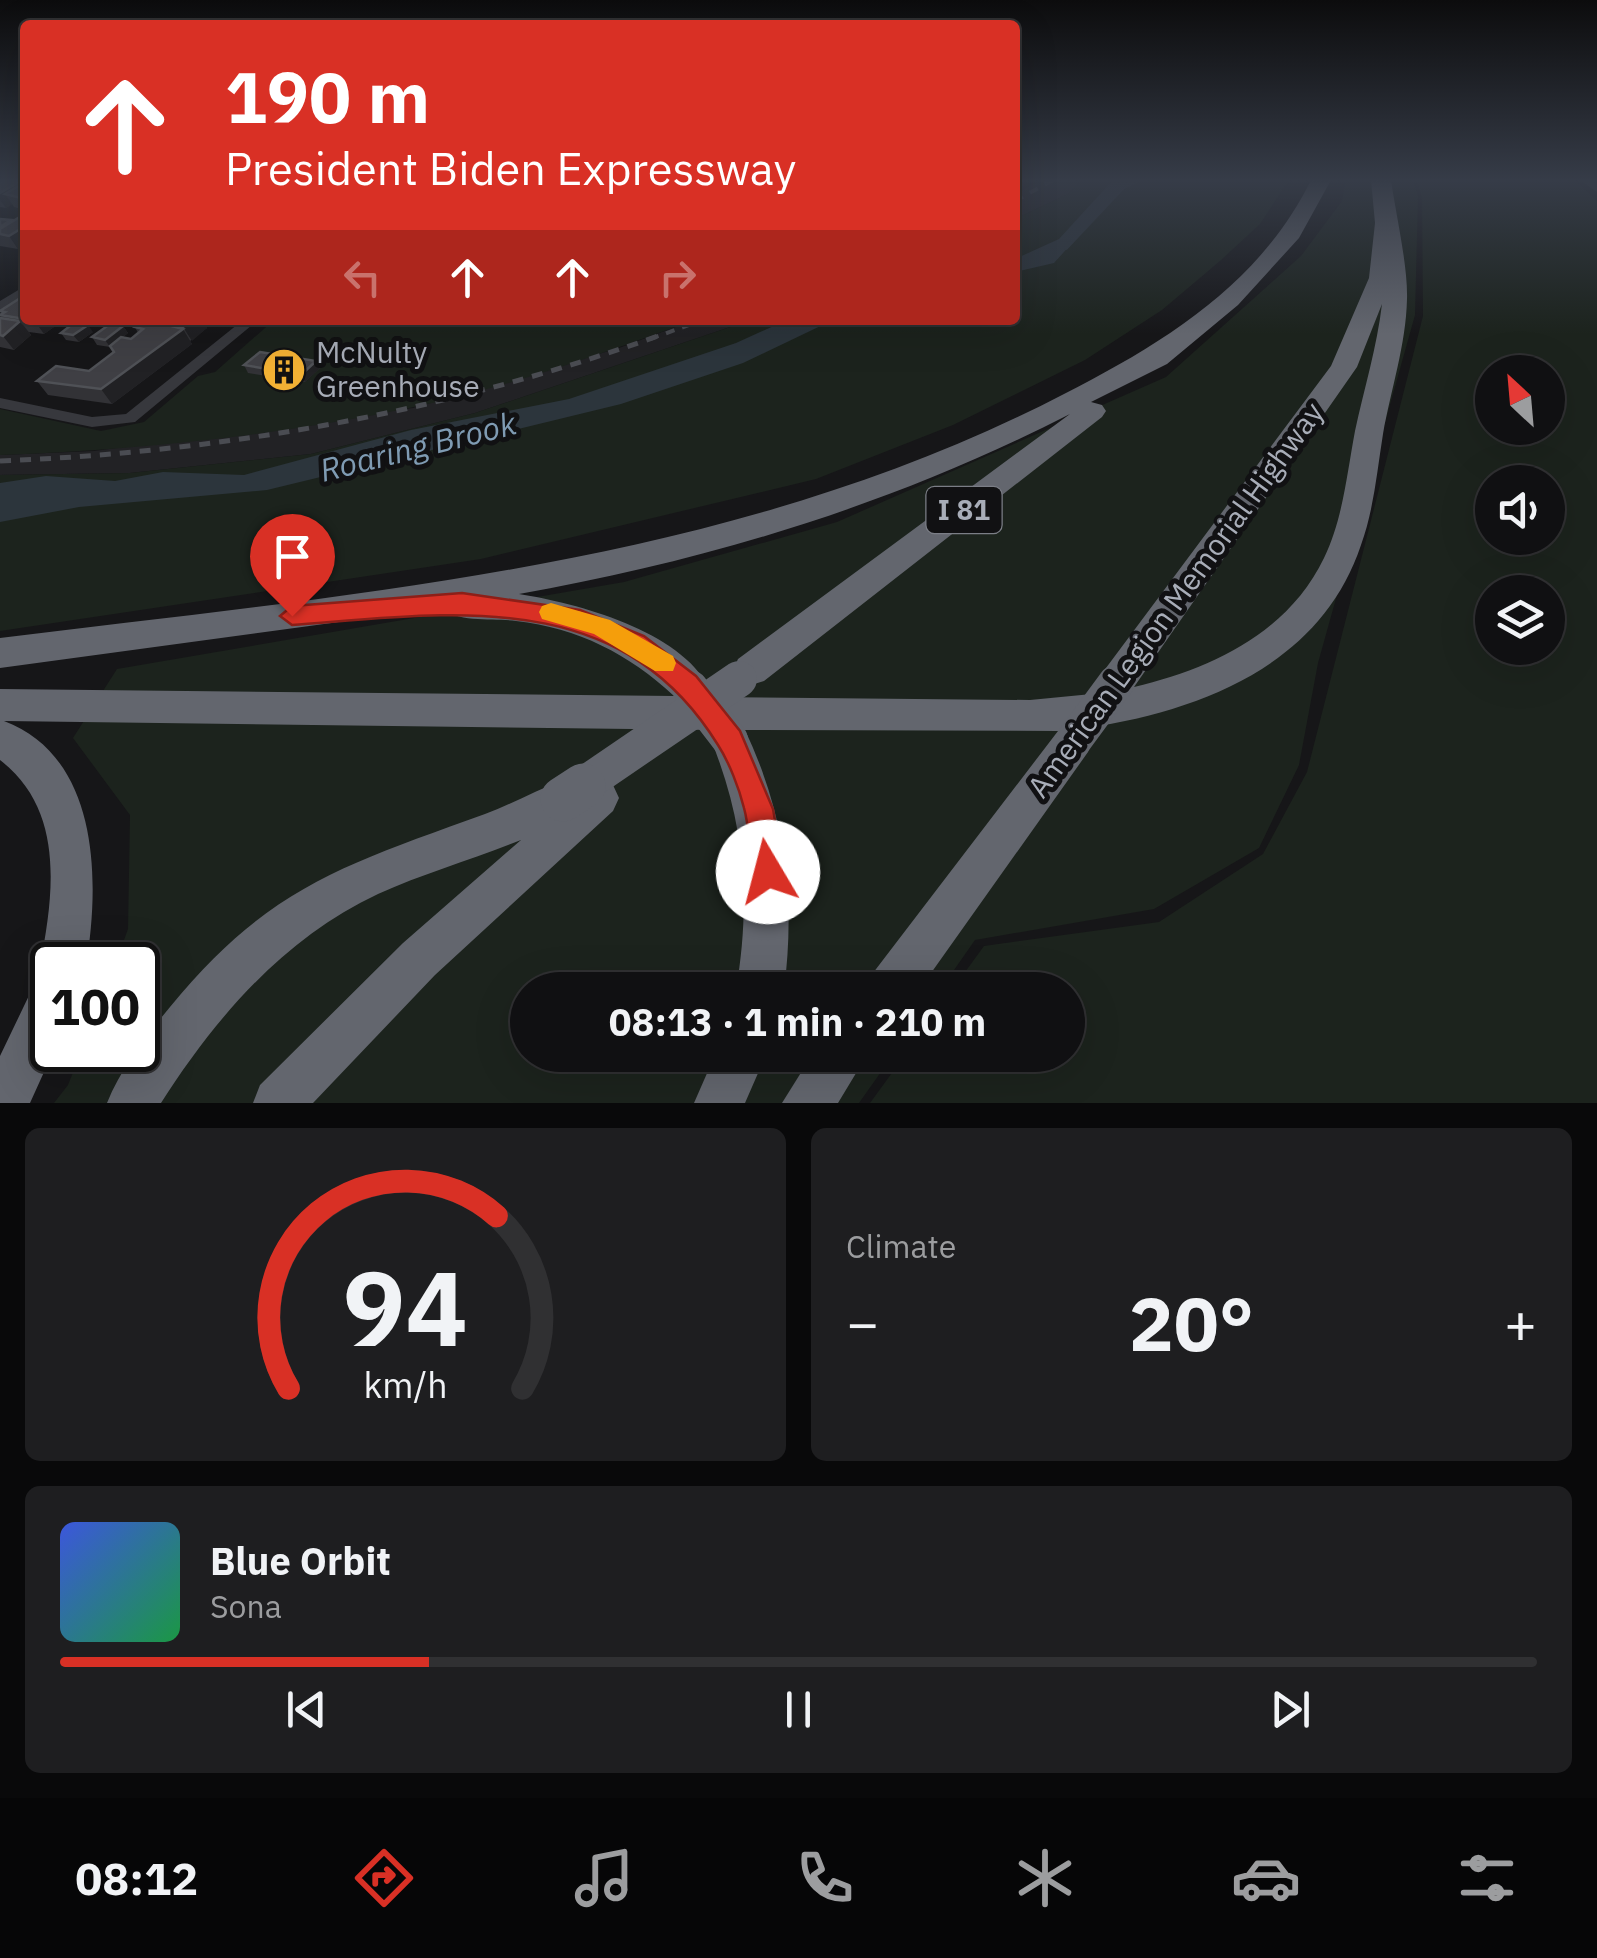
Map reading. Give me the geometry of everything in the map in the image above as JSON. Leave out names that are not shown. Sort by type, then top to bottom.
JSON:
[{"type":"highway","name":"I 81","points":[[581,799],[883,574],[1173,346],[1276,254],[1293,231]]},
{"type":"highway","points":[[0,705],[1030,717],[1136,704],[1201,684],[1280,639],[1317,600],[1340,559],[1355,508],[1396,288],[1386,233]]},
{"type":"highway","name":"American Legion Memorial Highway","points":[[903,972],[1344,367],[1374,302],[1386,233]]},
{"type":"highway","points":[[0,653],[356,608],[629,559],[809,512],[1012,435],[1173,346]]},
{"type":"highway","points":[[356,608],[462,603],[572,616],[635,643],[690,688],[730,740],[759,809],[767,849],[768,947],[763,972]]},
{"type":"highway","points":[[0,737],[27,756],[48,780],[62,806],[71,840],[73,917],[68,942]]},
{"type":"highway","points":[[132,1103],[201,1005],[250,953],[297,915],[365,878],[581,799]]},
{"type":"highway","points":[[278,1103],[581,799]]},
{"type":"highway","points":[[4,1103],[30,1047]]},
{"type":"highway","points":[[719,1103],[733,1072]]},
{"type":"highway","points":[[807,1103],[830,1072]]},
{"type":"street","points":[[0,402],[92,422],[130,420],[244,325]]},
{"type":"shaded area","points":[[1020,231],[1252,231],[1162,310],[1085,360],[953,425],[816,479],[481,559],[0,631],[0,475],[130,473],[311,454],[475,413],[736,325],[1020,325]]},
{"type":"shaded area","points":[[1319,231],[1417,231],[1415,315],[1318,663],[1299,765],[1259,848],[1154,909],[975,940],[953,972],[510,972],[510,1072],[881,1072],[859,1103],[54,1103],[73,1072],[160,1072],[160,942],[123,942],[128,929],[130,815],[73,738],[117,669],[624,582],[837,522],[1166,377],[1301,256]]},
{"type":"shaded area","points":[[1422,231],[1597,231],[1597,1103],[870,1103],[893,1072],[1085,1072],[1085,972],[965,972],[984,946],[1159,922],[1263,854],[1307,772],[1423,316]]},
{"type":"shaded area","points":[[268,325],[680,325],[518,380],[359,418],[206,440],[0,455],[0,409],[101,431],[144,422],[198,376],[215,372]]},
{"type":"shaded area","points":[[681,325],[736,325],[475,413],[311,454],[130,473],[0,475],[0,455],[94,451],[413,408],[619,348]]},
{"type":"water","points":[[1066,231],[1082,231],[1054,263],[1020,271],[1020,257],[1059,239]]},
{"type":"water","points":[[776,325],[823,325],[743,363],[621,404],[267,490],[79,507],[0,522],[0,483],[46,476],[115,481],[163,472],[244,475],[411,430],[569,399],[736,343]]},
{"type":"building","points":[[20,298],[20,318],[0,315],[5,312],[0,311]]},
{"type":"building","points":[[0,318],[20,321],[3,336]]},
{"type":"building","points":[[71,325],[88,325],[73,335],[61,333]]},
{"type":"building","points":[[109,325],[123,326],[105,340],[92,337]]},
{"type":"building","points":[[168,325],[183,329],[101,389],[37,381],[56,366],[89,371],[114,352],[110,346],[121,337],[131,339],[143,329],[135,327]]},
{"type":"building","points":[[396,344],[397,350],[368,355],[368,348]]},
{"type":"building","points":[[260,352],[316,361],[301,375],[244,365]]},
{"type":"waterway","name":"Roaring Brook","points":[[1066,248],[1082,231]]},
{"type":"railway","points":[[650,339],[689,325]]},
{"type":"railway","points":[[0,461],[168,448],[334,424],[497,386],[658,336]]},
{"type":"slow traffic","points":[[551,612],[601,626],[664,663]]},
{"type":"place","name":"McNulty Greenhouse","points":[[284,370]]},
{"type":"route","points":[[292,616],[356,608],[462,603],[505,606],[572,616],[635,643],[687,684],[730,740],[759,809],[768,872]]}]
